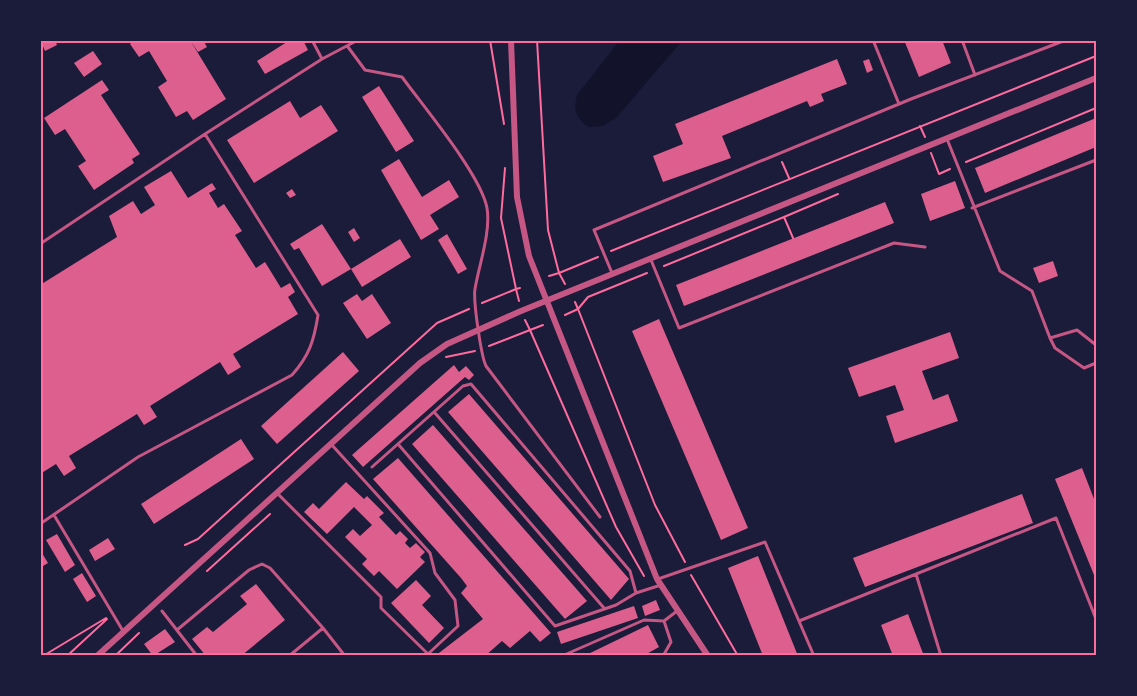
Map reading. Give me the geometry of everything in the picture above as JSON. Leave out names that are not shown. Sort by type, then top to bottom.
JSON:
[{"type":"street","points":[[511,40],[517,197],[529,256],[659,582],[708,656]]},
{"type":"street","points":[[97,656],[433,352],[546,301],[1096,78]]},
{"type":"lane","points":[[312,40],[322,59]]},
{"type":"lane","points":[[40,244],[205,134],[322,59],[358,40]]},
{"type":"lane","points":[[873,40],[899,104]]},
{"type":"lane","points":[[962,40],[975,75]]},
{"type":"lane","points":[[613,275],[594,230],[899,104],[1066,40]]},
{"type":"lane","points":[[348,47],[365,70],[402,77],[468,169],[487,207],[484,253],[474,292],[481,350],[486,366],[600,518]]},
{"type":"lane","points":[[40,524],[138,457],[292,375],[307,357],[315,338],[318,315],[205,134]]},
{"type":"lane","points":[[946,138],[972,208],[1000,271],[1032,291],[1055,348],[1084,368],[1096,363]]},
{"type":"lane","points":[[972,208],[1096,160]]},
{"type":"lane","points":[[651,260],[679,328],[894,243],[925,247]]},
{"type":"lane","points":[[1050,338],[1077,330],[1096,345]]},
{"type":"lane","points":[[372,467],[464,386],[471,384],[630,571],[636,593]]},
{"type":"lane","points":[[435,413],[604,608]]},
{"type":"lane","points":[[277,493],[381,597],[381,608],[428,654],[458,626],[455,600],[435,573],[430,553],[332,444]]},
{"type":"lane","points":[[398,444],[555,626],[616,605],[688,568],[765,542],[814,656]]},
{"type":"lane","points":[[54,515],[124,633]]},
{"type":"lane","points":[[799,621],[1056,518],[1096,619]]},
{"type":"lane","points":[[177,630],[249,570],[262,564],[270,568],[345,656]]},
{"type":"lane","points":[[916,574],[941,656]]},
{"type":"lane","points":[[162,611],[197,656]]},
{"type":"lane","points":[[562,656],[639,622],[648,619],[664,621],[677,611]]},
{"type":"lane","points":[[663,656],[671,642],[664,621]]},
{"type":"lane","points":[[289,656],[323,628]]},
{"type":"path","points":[[490,40],[504,125]]},
{"type":"path","points":[[537,40],[547,173],[548,230],[560,273],[567,287]]},
{"type":"path","points":[[540,279],[560,273],[789,178],[1096,56]]},
{"type":"path","points":[[920,126],[939,174],[1096,108]]},
{"type":"path","points":[[778,154],[789,178]]},
{"type":"path","points":[[505,166],[501,218],[519,301]]},
{"type":"path","points":[[565,315],[578,309],[588,297],[784,218],[847,190]]},
{"type":"path","points":[[784,218],[793,238]]},
{"type":"path","points":[[185,545],[198,539],[437,323],[520,288]]},
{"type":"path","points":[[574,302],[655,504],[738,656]]},
{"type":"path","points":[[524,317],[616,527],[652,588]]},
{"type":"path","points":[[436,359],[481,350],[543,325]]},
{"type":"path","points":[[207,571],[284,501]]},
{"type":"path","points":[[40,651],[43,656],[112,614]]},
{"type":"path","points":[[67,656],[112,614]]},
{"type":"path","points":[[115,656],[146,626]]},
{"type":"shaded area","points":[[619,41],[682,41],[616,118],[603,126],[589,127],[581,121],[577,114],[575,105],[577,95]]},
{"type":"building","points":[[48,40],[55,40],[57,45],[45,51],[42,44]]},
{"type":"building","points":[[135,40],[190,40],[226,99],[193,120],[187,111],[176,117],[158,87],[167,81],[149,51],[139,57],[130,44]]},
{"type":"building","points":[[190,40],[203,40],[207,47],[198,52]]},
{"type":"building","points":[[290,40],[303,40],[308,50],[265,74],[257,61]]},
{"type":"building","points":[[904,40],[942,40],[951,63],[919,77]]},
{"type":"building","points":[[93,51],[102,64],[84,77],[74,63]]},
{"type":"building","points":[[837,59],[847,84],[821,94],[824,101],[810,107],[807,101],[722,136],[731,158],[663,182],[653,156],[683,144],[675,124]]},
{"type":"building","points":[[869,59],[873,70],[867,73],[863,61]]},
{"type":"building","points":[[102,80],[109,90],[101,95],[140,154],[132,159],[134,163],[94,190],[78,166],[86,161],[65,129],[55,135],[44,118]]},
{"type":"building","points":[[379,86],[414,141],[396,152],[362,97]]},
{"type":"building","points":[[290,101],[300,118],[321,105],[338,131],[254,183],[227,140]]},
{"type":"building","points":[[1096,118],[1096,147],[985,193],[975,168]]},
{"type":"building","points":[[399,159],[422,197],[449,180],[459,197],[430,215],[439,229],[421,240],[381,170]]},
{"type":"building","points":[[171,171],[188,198],[212,183],[216,189],[209,193],[218,208],[224,204],[242,231],[235,235],[256,268],[265,262],[281,288],[290,283],[295,292],[288,297],[298,314],[233,354],[241,367],[228,375],[220,362],[150,406],[157,417],[144,425],[137,414],[69,456],[76,468],[64,476],[56,464],[40,474],[40,285],[117,237],[109,216],[133,201],[141,214],[155,205],[144,187]]},
{"type":"building","points":[[955,181],[965,208],[930,221],[921,194]]},
{"type":"building","points":[[292,189],[296,195],[290,198],[286,193]]},
{"type":"building","points":[[885,202],[894,223],[684,306],[676,285]]},
{"type":"building","points":[[322,224],[351,269],[322,286],[299,248],[294,250],[290,244]]},
{"type":"building","points":[[354,228],[360,238],[354,242],[348,232]]},
{"type":"building","points":[[447,234],[467,269],[458,274],[438,240]]},
{"type":"building","points":[[400,239],[411,257],[362,287],[351,269]]},
{"type":"building","points":[[1053,261],[1058,276],[1039,283],[1033,268]]},
{"type":"building","points":[[357,294],[362,301],[372,294],[391,323],[367,339],[343,303]]},
{"type":"building","points":[[659,319],[748,528],[721,540],[632,331]]},
{"type":"building","points":[[950,332],[959,358],[922,371],[933,400],[948,394],[958,421],[895,443],[886,416],[904,410],[895,385],[859,397],[848,368]]},
{"type":"building","points":[[343,352],[359,371],[277,444],[261,426]]},
{"type":"building","points":[[454,365],[459,372],[466,366],[474,375],[469,380],[465,377],[363,467],[352,455]]},
{"type":"building","points":[[469,394],[629,579],[611,600],[448,412]]},
{"type":"building","points":[[433,425],[587,601],[565,619],[412,444]]},
{"type":"building","points":[[241,439],[254,459],[154,524],[141,504]]},
{"type":"building","points":[[398,458],[551,633],[540,642],[530,631],[510,648],[502,641],[485,656],[435,656],[483,619],[461,593],[467,586],[461,578],[373,479]]},
{"type":"building","points":[[1082,468],[1096,504],[1096,580],[1055,479]]},
{"type":"building","points":[[346,482],[364,499],[367,496],[384,513],[379,517],[396,535],[400,531],[408,539],[405,543],[410,548],[416,543],[425,552],[420,557],[425,562],[397,589],[379,571],[374,576],[362,564],[367,559],[345,537],[353,529],[360,536],[372,525],[354,507],[327,534],[304,512],[313,503],[319,509]]},
{"type":"building","points":[[1022,494],[1033,523],[865,587],[853,558]]},
{"type":"building","points":[[57,534],[75,565],[65,572],[46,540]]},
{"type":"building","points":[[108,538],[115,549],[95,561],[89,550]]},
{"type":"building","points":[[42,553],[48,563],[43,566],[40,562]]},
{"type":"building","points":[[758,556],[798,656],[763,656],[728,568]]},
{"type":"building","points":[[82,573],[96,596],[87,602],[73,579]]},
{"type":"building","points":[[416,580],[431,596],[422,605],[444,628],[429,643],[391,603]]},
{"type":"building","points":[[256,584],[285,620],[241,656],[206,656],[192,639],[207,627],[213,632],[247,604],[240,596]]},
{"type":"building","points":[[656,600],[660,610],[645,616],[642,606]]},
{"type":"building","points":[[634,606],[638,618],[561,644],[557,632]]},
{"type":"building","points":[[908,614],[924,656],[893,656],[881,625]]},
{"type":"building","points":[[648,625],[659,647],[643,656],[584,656]]},
{"type":"building","points":[[165,629],[175,642],[153,656],[144,644]]}]
